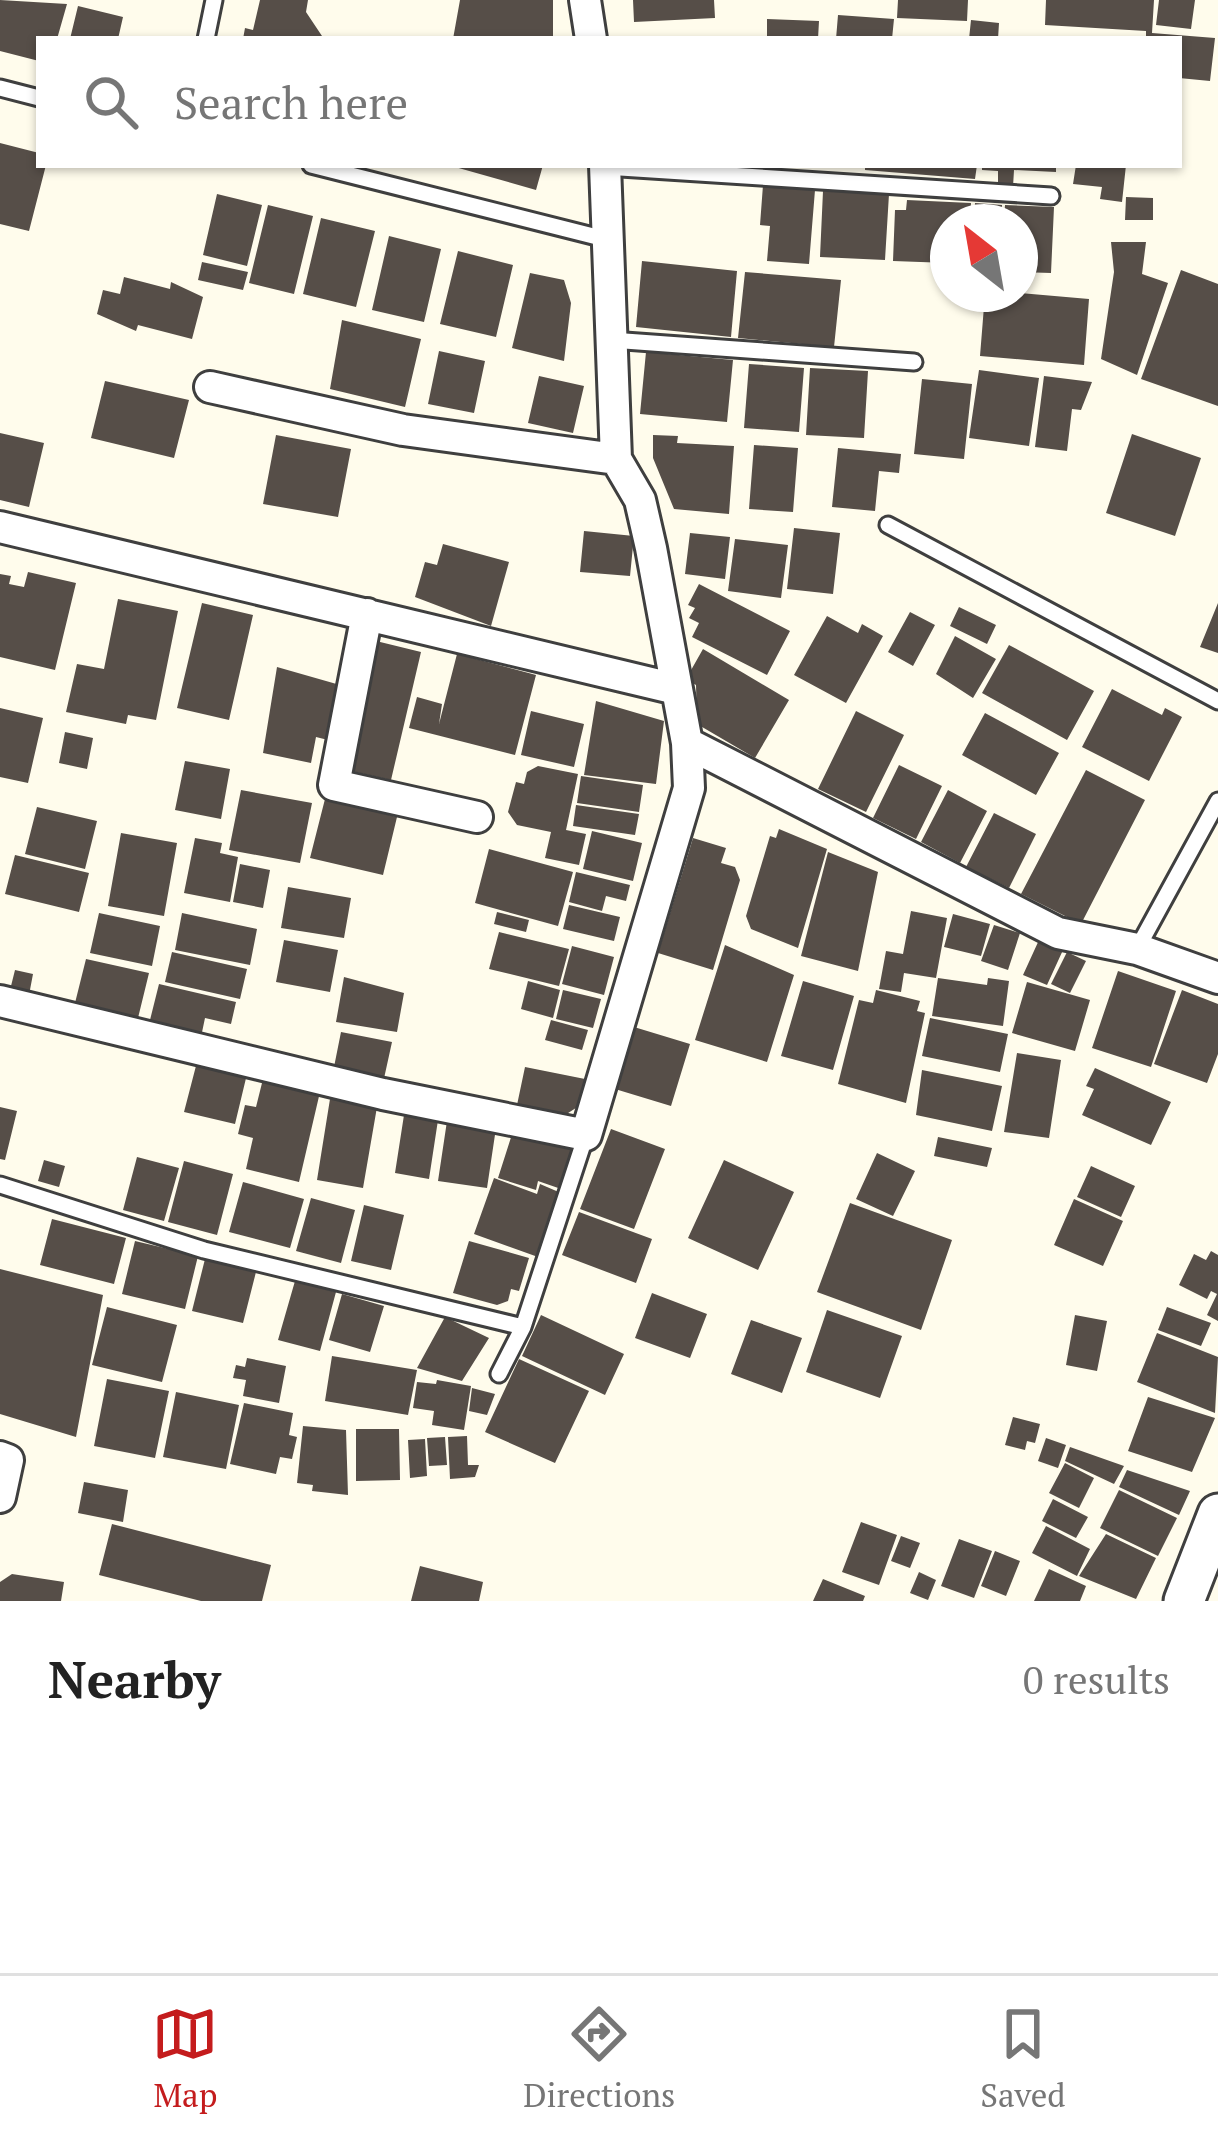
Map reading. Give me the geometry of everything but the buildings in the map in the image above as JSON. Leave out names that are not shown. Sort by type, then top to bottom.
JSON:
[{"type":"street","points":[[585,0],[591,36]]},
{"type":"street","points":[[0,1001],[383,1094],[586,1135],[689,788],[687,742],[640,500],[616,459],[605,168]]},
{"type":"street","points":[[210,387],[403,430],[616,459]]},
{"type":"street","points":[[0,527],[676,689]]},
{"type":"street","points":[[367,614],[334,785],[477,817]]},
{"type":"street","points":[[687,742],[1058,933],[1137,949],[1218,978]]},
{"type":"street","points":[[0,1497],[4,1458]]},
{"type":"street","points":[[1184,1601],[1218,1514]]},
{"type":"lane","points":[[207,36],[214,0]]},
{"type":"lane","points":[[0,88],[36,97]]},
{"type":"lane","points":[[323,168],[605,238]]},
{"type":"lane","points":[[635,168],[1052,196]]},
{"type":"lane","points":[[608,340],[914,362]]},
{"type":"lane","points":[[888,525],[1218,700]]},
{"type":"lane","points":[[1137,949],[1218,801]]},
{"type":"lane","points":[[499,1374],[523,1327],[586,1135]]},
{"type":"lane","points":[[0,1185],[204,1250],[523,1327]]}]
